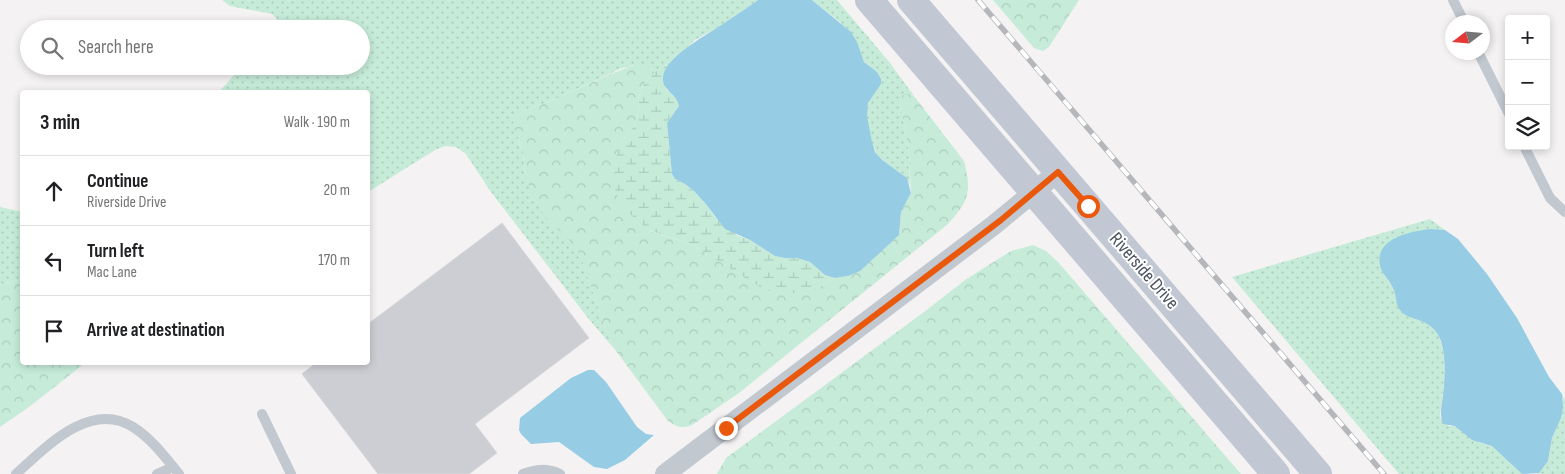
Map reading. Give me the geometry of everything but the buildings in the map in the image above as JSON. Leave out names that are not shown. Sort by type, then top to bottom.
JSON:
[{"type":"main road","name":"Riverside Drive","points":[[869,0],[1276,474]]},
{"type":"main road","name":"Riverside Drive","points":[[911,0],[1318,474]]},
{"type":"street","points":[[665,474],[822,357],[1034,193],[1058,172]]},
{"type":"lane","points":[[1453,0],[1460,15]]},
{"type":"lane","points":[[1482,60],[1505,106]]},
{"type":"lane","points":[[1526,150],[1550,198],[1565,212]]},
{"type":"lane","points":[[262,414],[291,474]]},
{"type":"lane","points":[[16,474],[65,434],[82,424],[102,419],[122,422],[131,426],[148,439],[176,471]]},
{"type":"lane","points":[[523,474],[539,470],[548,470],[560,474]]},
{"type":"lane","points":[[157,474],[176,471]]},
{"type":"green space","points":[[222,0],[758,0],[726,23],[695,40],[671,62],[655,72],[644,65],[634,65],[620,69],[551,101],[522,111],[518,140],[523,155],[525,173],[580,254],[607,333],[616,351],[588,318],[491,192],[466,154],[456,147],[445,146],[435,150],[370,191],[370,90],[221,90],[234,75],[370,75],[370,20],[277,20],[272,14],[230,6]]},
{"type":"green space","points":[[812,0],[837,0],[890,63],[914,96],[909,94],[900,100],[909,154],[910,185],[901,174],[881,160],[871,141],[867,110],[870,99],[881,84],[877,72],[864,62],[841,23]]},
{"type":"green space","points":[[993,0],[1079,0],[1049,47],[1043,51],[1034,48]]},
{"type":"green space","points":[[671,62],[665,71],[666,89],[678,100],[679,106],[667,123],[672,174],[675,179],[694,191],[715,217],[738,236],[750,240],[775,256],[797,258],[810,262],[825,275],[835,278],[817,288],[797,293],[780,294],[763,289],[693,245],[651,231],[636,220],[621,204],[615,189],[614,162],[621,143],[634,126],[639,110],[638,99],[643,85],[655,72]]},
{"type":"green space","points":[[634,65],[644,65],[655,72],[643,85],[638,99],[639,110],[634,126],[621,143],[650,231],[693,245],[742,275],[817,288],[835,278],[848,276],[899,235],[901,212],[911,193],[909,154],[900,100],[903,95],[909,94],[914,96],[964,161],[968,181],[967,196],[960,209],[948,224],[739,393],[692,425],[685,427],[677,426],[668,421],[616,351],[607,333],[580,255],[572,243],[544,216],[532,195],[525,173],[523,155],[513,123],[515,117],[522,111],[551,101]]},
{"type":"green space","points":[[0,207],[20,212],[20,280],[0,285]]},
{"type":"green space","points":[[1430,219],[1445,230],[1432,229],[1395,238],[1384,275],[1394,290],[1401,311],[1409,317],[1431,326],[1438,335],[1442,345],[1444,382],[1440,417],[1449,426],[1455,426],[1480,443],[1492,446],[1524,474],[1399,474],[1232,277]]},
{"type":"green space","points":[[1033,245],[1046,251],[1058,262],[1241,474],[717,474],[726,458],[965,280],[1011,251]]},
{"type":"green space","points":[[20,280],[20,365],[82,365],[0,427],[0,285]]},
{"type":"green space","points":[[1562,394],[1565,400],[1565,474],[1537,474],[1548,461],[1552,438],[1563,409]]},
{"type":"water","points":[[758,0],[812,0],[851,32],[857,42],[864,62],[877,72],[881,79],[881,84],[868,103],[867,116],[872,142],[875,152],[882,160],[907,178],[911,193],[901,212],[899,235],[860,271],[848,276],[835,278],[825,275],[810,262],[797,258],[775,256],[750,240],[725,229],[694,191],[675,179],[672,174],[667,123],[679,106],[676,99],[664,85],[664,72],[669,64],[688,47]]},
{"type":"water","points":[[1432,229],[1445,230],[1458,239],[1487,274],[1517,318],[1549,377],[1562,394],[1563,408],[1561,418],[1552,438],[1548,461],[1539,473],[1521,473],[1492,446],[1472,440],[1455,426],[1443,424],[1441,413],[1445,368],[1441,341],[1432,327],[1409,317],[1400,310],[1393,288],[1381,269],[1379,259],[1382,250],[1394,238]]},
{"type":"water","points":[[588,370],[594,370],[606,382],[637,427],[646,434],[654,435],[625,460],[607,469],[594,467],[559,442],[531,444],[519,430],[520,418],[571,378]]},
{"type":"railway","points":[[978,0],[1384,474]]},
{"type":"route","points":[[726,428],[1001,220],[1058,172],[1088,206]]}]
